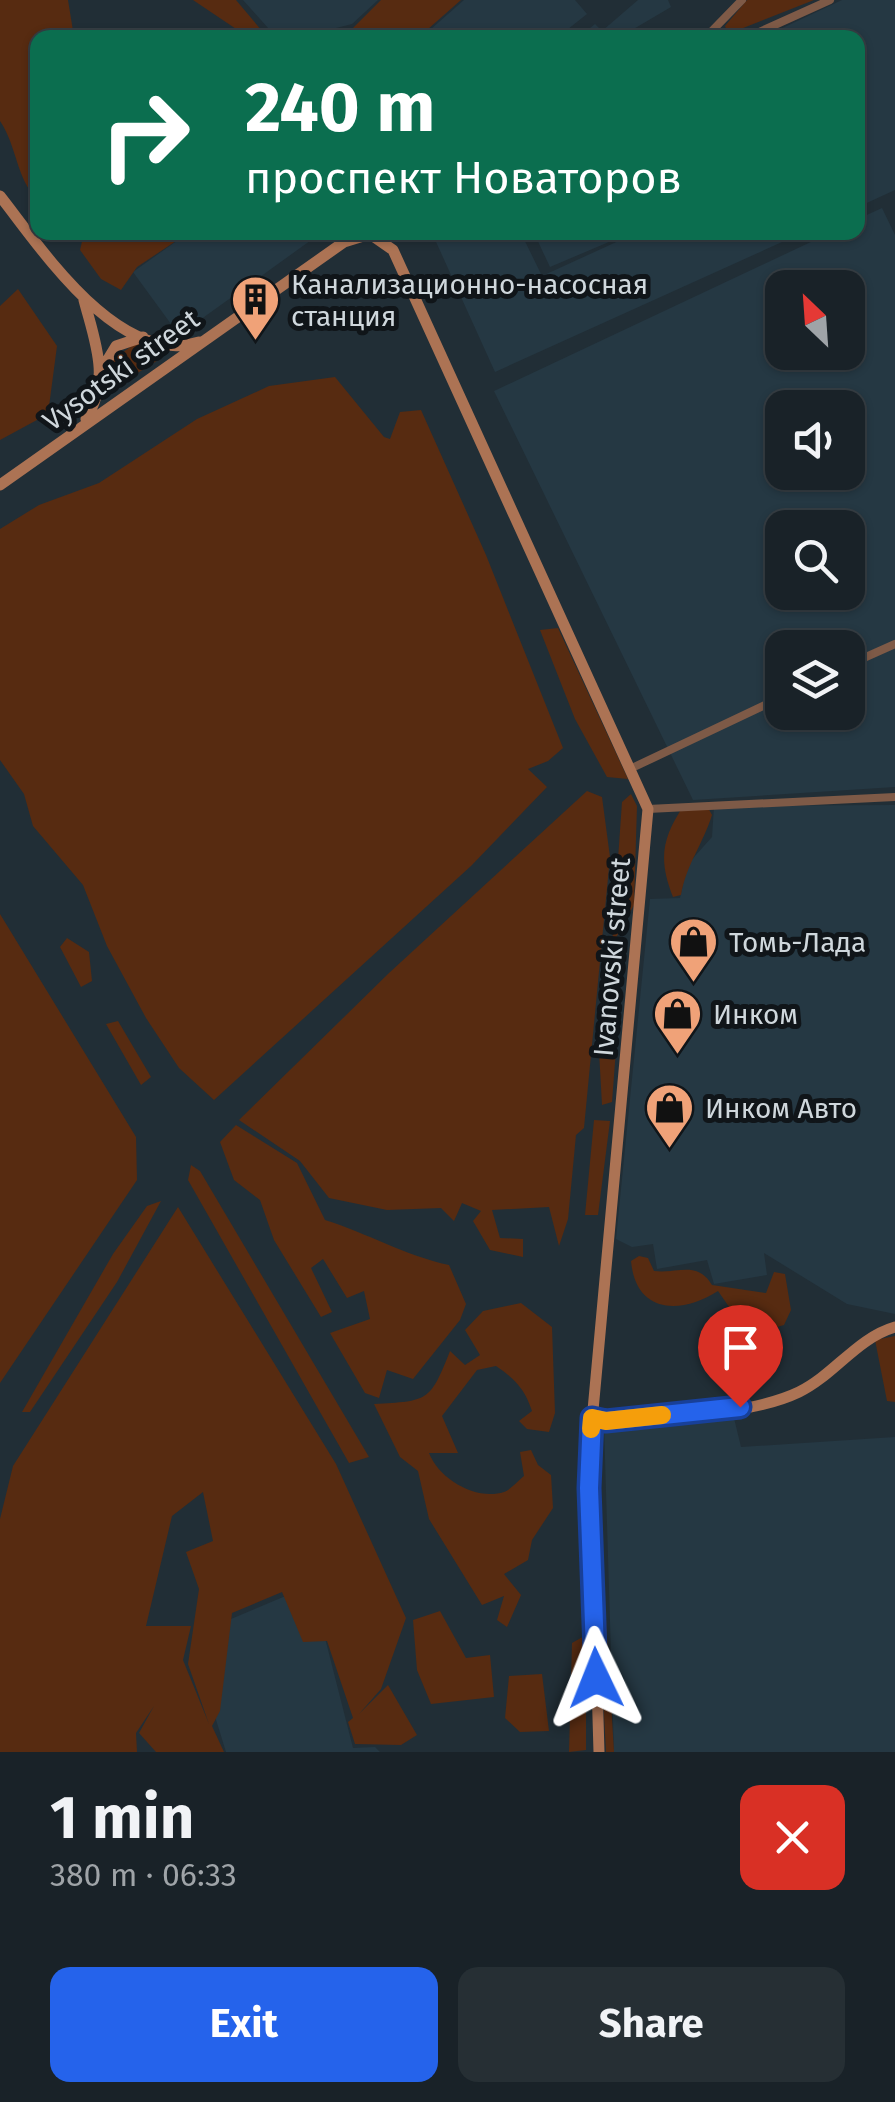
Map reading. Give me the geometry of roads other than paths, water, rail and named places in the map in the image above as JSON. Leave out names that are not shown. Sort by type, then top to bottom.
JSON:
[{"type":"main road","points":[[0,196],[30,233]]},
{"type":"main road","points":[[36,240],[84,300],[178,359]]},
{"type":"main road","name":"Vysotski street","points":[[0,485],[350,240]]},
{"type":"main road","name":"Ivanovski street","points":[[383,240],[398,259],[648,809],[592,1418],[589,1488],[599,1752]]},
{"type":"main road","points":[[84,300],[101,380],[111,404]]},
{"type":"main road","points":[[81,427],[116,346],[151,339],[175,346],[206,340]]},
{"type":"main road","points":[[592,1418],[606,1421],[774,1401],[810,1387],[870,1338],[895,1327]]},
{"type":"street","points":[[713,30],[742,0]]},
{"type":"street","points":[[764,30],[830,0]]},
{"type":"street","points":[[865,657],[895,644]]},
{"type":"street","points":[[632,768],[765,704]]},
{"type":"street","points":[[648,809],[895,798]]},
{"type":"place","name":"Канализационно-насосная станция","points":[[256,342]]},
{"type":"place","name":"Томь-Лада","points":[[694,984]]},
{"type":"place","name":"Инком","points":[[678,1056]]},
{"type":"place","name":"Инком Авто","points":[[670,1150]]}]
